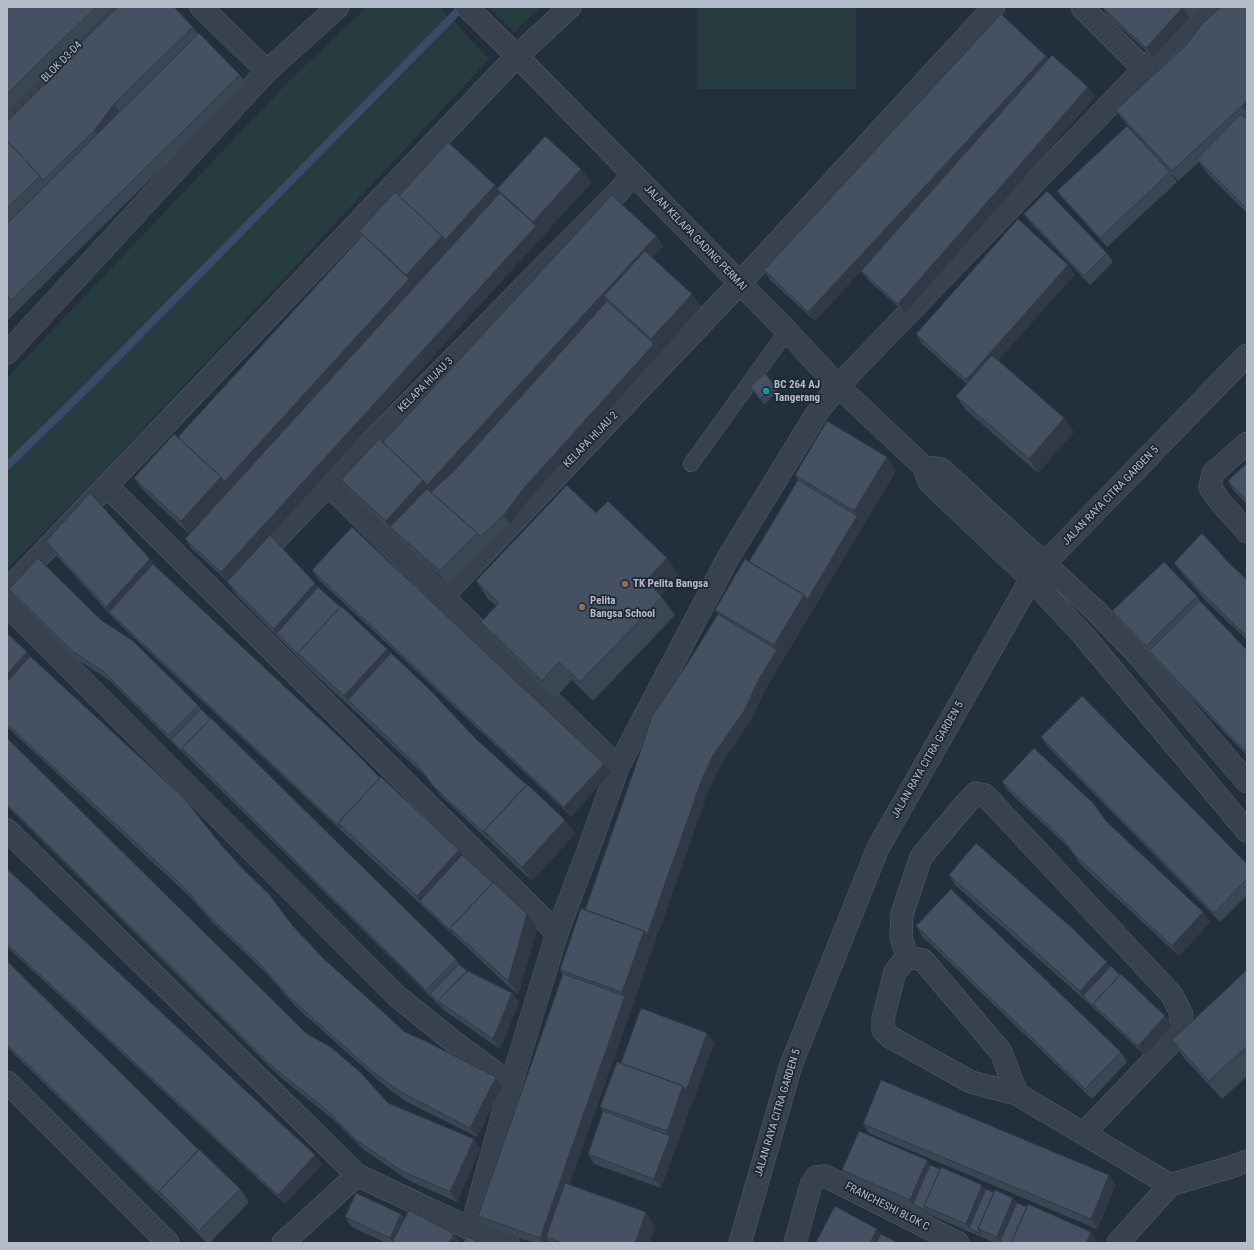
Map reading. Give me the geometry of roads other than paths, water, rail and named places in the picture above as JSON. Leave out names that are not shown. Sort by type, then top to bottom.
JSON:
[{"type":"street","name":"BLOK D3-D4","points":[[7,117],[116,7]]},
{"type":"street","points":[[201,7],[267,72]]},
{"type":"street","points":[[7,353],[267,72],[338,7]]},
{"type":"street","name":"JALAN KELAPA GADING PERMAI","points":[[467,7],[518,56],[740,283],[838,386],[924,467],[941,469],[1038,571]]},
{"type":"street","points":[[7,590],[518,56],[570,7]]},
{"type":"street","name":"KELAPA HIJAU 2","points":[[442,597],[740,283],[994,7]]},
{"type":"street","points":[[1082,7],[1144,69]]},
{"type":"street","points":[[471,1229],[510,1084],[557,933],[618,767],[728,558],[817,413],[838,386],[1144,69],[1206,7]]},
{"type":"street","name":"KELAPA HIJAU 3","points":[[231,586],[619,191],[633,174]]},
{"type":"street","name":"JALAN RAYA CITRA GARDEN 5","points":[[740,1243],[791,1065],[878,848],[1038,571],[1247,355]]},
{"type":"street","points":[[1247,443],[1214,473],[1210,487],[1218,499],[1247,532]]},
{"type":"street","points":[[107,486],[231,586],[557,933]]},
{"type":"street","points":[[328,486],[618,767]]},
{"type":"street","points":[[1038,571],[1096,611],[1140,657],[1247,782]]},
{"type":"street","points":[[1038,571],[1084,636],[1247,831]]},
{"type":"street","points":[[7,605],[398,997],[510,1084]]},
{"type":"street","points":[[1117,676],[1140,657]]},
{"type":"street","points":[[907,957],[902,936],[902,914],[921,857],[968,800],[976,793],[985,795],[1172,996],[1182,1015],[1176,1037],[1084,1133]]},
{"type":"street","points":[[7,830],[357,1175],[471,1229],[508,1243]]},
{"type":"street","points":[[907,957],[923,960],[1001,1052],[1017,1094]]},
{"type":"street","points":[[907,957],[895,972],[883,1018],[883,1030],[890,1037],[971,1082],[1017,1094],[1170,1186]]},
{"type":"street","points":[[7,1082],[168,1243]]},
{"type":"street","points":[[1118,1243],[1170,1186],[1247,1161]]},
{"type":"street","points":[[283,1243],[357,1175]]},
{"type":"street","name":"FRANCHESHI BLOK C","points":[[795,1243],[811,1185],[816,1177],[825,1176],[958,1243]]},
{"type":"lane","points":[[691,464],[786,331]]},
{"type":"waterway","points":[[7,466],[88,387],[462,7]]},
{"type":"place","name":"BC 264 AJ Tangerang","points":[[766,391]]},
{"type":"place","name":"TK Pelita Bangsa","points":[[625,584]]},
{"type":"place","name":"Pelita Bangsa School","points":[[582,607]]}]
